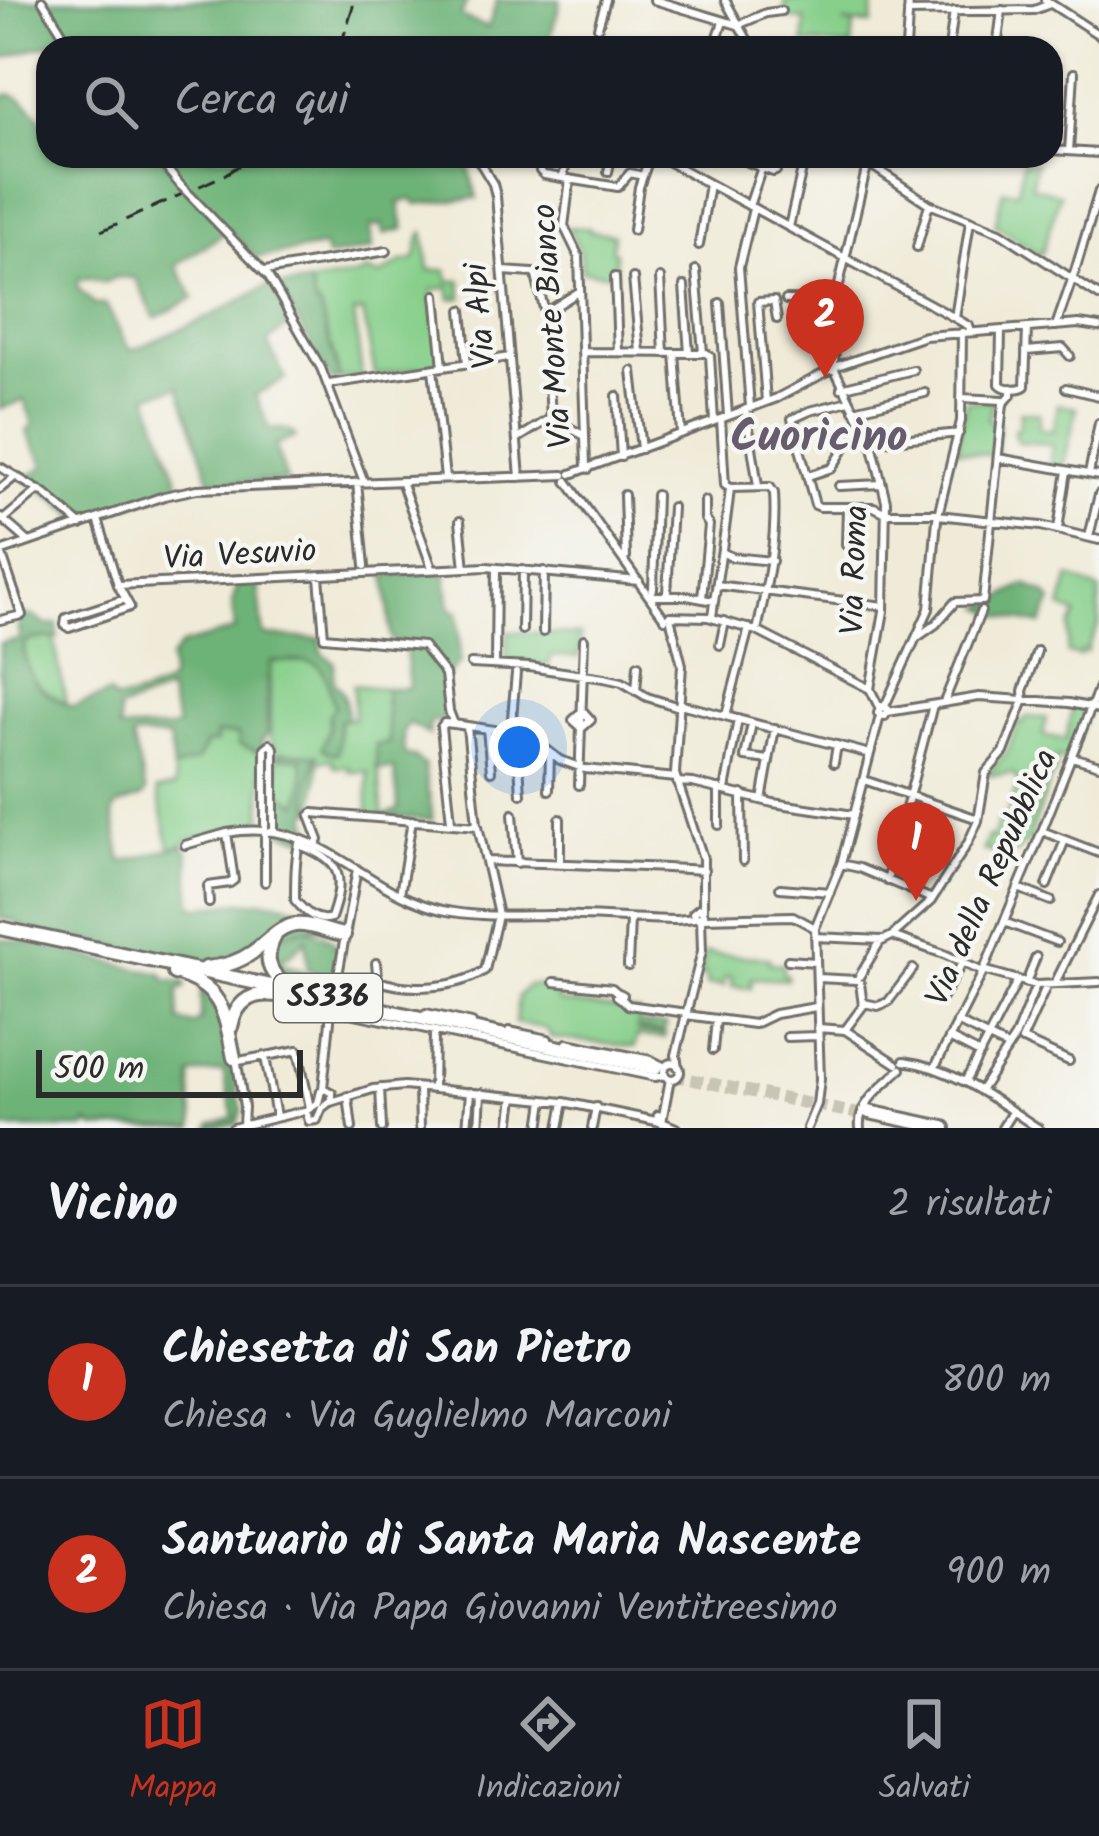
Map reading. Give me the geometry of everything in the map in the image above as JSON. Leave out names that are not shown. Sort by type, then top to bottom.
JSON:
[{"type":"highway","points":[[133,959],[217,967],[243,958],[297,925],[343,940]]},
{"type":"highway","name":"SS336","points":[[0,931],[665,1070]]},
{"type":"highway","points":[[275,935],[268,957],[275,977],[330,1001]]},
{"type":"highway","points":[[133,959],[205,986],[225,1015],[237,1060]]},
{"type":"highway","points":[[237,1060],[232,1020],[247,998],[264,993],[330,1001]]},
{"type":"highway","points":[[866,1119],[922,1128]]},
{"type":"highway","points":[[866,1119],[944,1128]]},
{"type":"street","points":[[42,0],[64,36]]},
{"type":"street","points":[[598,27],[606,0]]},
{"type":"street","points":[[654,0],[738,25],[781,11]]},
{"type":"street","points":[[725,0],[745,36]]},
{"type":"street","points":[[907,36],[909,0]]},
{"type":"street","points":[[908,12],[1034,10],[1045,1],[1099,35]]},
{"type":"street","points":[[951,36],[955,10]]},
{"type":"street","points":[[998,36],[1001,10]]},
{"type":"street","points":[[718,36],[723,22]]},
{"type":"street","points":[[1069,151],[1074,73]]},
{"type":"street","points":[[1063,151],[1099,152]]},
{"type":"street","points":[[166,168],[265,271],[328,385],[360,482],[365,569]]},
{"type":"street","name":"Via Alpi","points":[[482,168],[496,196],[520,477]]},
{"type":"street","points":[[540,168],[544,175],[619,187],[630,172],[643,176]]},
{"type":"street","name":"Via Monte Bianco","points":[[566,168],[564,226],[578,252],[588,469]]},
{"type":"street","points":[[608,172],[609,168]]},
{"type":"street","points":[[633,230],[647,168]]},
{"type":"street","points":[[679,168],[969,326],[958,433],[938,514],[928,609],[883,710],[841,864],[815,932],[820,1072],[807,1128]]},
{"type":"street","points":[[758,486],[739,267],[761,168],[775,172],[777,168]]},
{"type":"street","points":[[789,227],[802,168]]},
{"type":"street","points":[[835,367],[844,258],[868,168]]},
{"type":"street","points":[[881,168],[929,204],[1000,232],[1099,296]]},
{"type":"street","points":[[699,245],[709,184]]},
{"type":"street","points":[[1056,326],[1099,190]]},
{"type":"street","points":[[917,247],[929,204]]},
{"type":"street","points":[[955,318],[970,221]]},
{"type":"street","points":[[265,271],[387,251]]},
{"type":"street","points":[[696,270],[703,353]]},
{"type":"street","points":[[502,271],[535,274],[545,313],[551,418]]},
{"type":"street","points":[[615,277],[618,352]]},
{"type":"street","points":[[633,278],[640,352]]},
{"type":"street","points":[[660,278],[664,353]]},
{"type":"street","points":[[684,286],[689,353]]},
{"type":"street","points":[[545,313],[580,291]]},
{"type":"street","points":[[436,295],[443,367]]},
{"type":"street","points":[[786,299],[838,301]]},
{"type":"street","points":[[766,402],[758,302],[774,301],[777,319]]},
{"type":"street","points":[[720,303],[725,485],[770,487],[776,527],[766,592],[727,716]]},
{"type":"street","points":[[462,310],[467,364]]},
{"type":"street","points":[[794,315],[837,317]]},
{"type":"street","points":[[0,620],[22,615],[0,552],[164,496],[197,489],[568,478],[766,402],[835,367],[925,336],[1079,324],[1099,327]]},
{"type":"street","points":[[1001,330],[1000,383],[1024,388],[1027,328]]},
{"type":"street","points":[[1026,351],[1063,348],[1070,356]]},
{"type":"street","points":[[582,352],[710,356],[721,419]]},
{"type":"street","points":[[675,353],[681,434]]},
{"type":"street","points":[[328,385],[510,357]]},
{"type":"street","name":"Via Roma","points":[[835,367],[841,388],[870,439],[886,513],[884,606],[870,688]]},
{"type":"street","points":[[433,369],[445,480]]},
{"type":"street","points":[[841,388],[913,370]]},
{"type":"street","points":[[632,371],[641,449]]},
{"type":"street","points":[[962,398],[1003,400],[1011,395],[1011,388]]},
{"type":"street","points":[[1066,388],[1099,396]]},
{"type":"street","points":[[854,410],[925,393]]},
{"type":"street","points":[[617,395],[621,457]]},
{"type":"street","points":[[917,636],[936,625],[955,602],[983,601],[1003,400]]},
{"type":"street","points":[[849,401],[793,418],[815,505],[938,514],[1058,529],[1099,540]]},
{"type":"street","points":[[551,418],[585,436]]},
{"type":"street","points":[[518,439],[551,418]]},
{"type":"street","points":[[1089,475],[1099,423]]},
{"type":"street","points":[[808,476],[832,469],[848,442],[958,433]]},
{"type":"street","points":[[998,458],[1099,476]]},
{"type":"street","points":[[0,467],[39,490],[81,525]]},
{"type":"street","points":[[1058,529],[1067,471]]},
{"type":"street","points":[[0,489],[16,476]]},
{"type":"street","points":[[279,1000],[655,1077],[676,1055],[702,951],[699,914],[704,894],[703,857],[677,780],[682,664],[671,618],[653,600],[568,478]]},
{"type":"street","points":[[401,481],[433,570]]},
{"type":"street","points":[[839,486],[882,484]]},
{"type":"street","points":[[712,618],[730,488]]},
{"type":"street","points":[[29,542],[2,518],[39,490]]},
{"type":"street","points":[[1089,537],[1099,494]]},
{"type":"street","points":[[624,495],[626,562]]},
{"type":"street","points":[[653,600],[656,495]]},
{"type":"street","points":[[701,599],[709,525],[705,501]]},
{"type":"street","points":[[668,595],[672,507]]},
{"type":"street","points":[[846,545],[847,507]]},
{"type":"street","points":[[98,519],[118,585],[130,607],[69,628],[65,625],[66,618],[124,599]]},
{"type":"street","points":[[460,521],[466,568]]},
{"type":"street","points":[[723,553],[772,560]]},
{"type":"street","name":"Via Vesuvio","points":[[118,585],[319,576],[365,569],[466,568],[639,580]]},
{"type":"street","points":[[495,665],[496,568]]},
{"type":"street","points":[[522,630],[523,570]]},
{"type":"street","points":[[543,632],[544,571]]},
{"type":"street","points":[[319,576],[324,637],[423,646],[445,674],[454,724]]},
{"type":"street","points":[[716,585],[884,606]]},
{"type":"street","points":[[653,600],[668,595],[714,602]]},
{"type":"street","points":[[944,702],[981,611]]},
{"type":"street","points":[[671,618],[712,618],[753,629],[870,688],[883,710]]},
{"type":"street","points":[[720,645],[725,621]]},
{"type":"street","points":[[579,784],[584,639]]},
{"type":"street","points":[[845,1030],[863,1003],[858,980],[882,940],[932,899],[968,843],[979,819],[986,772],[1004,752],[1037,651]]},
{"type":"street","points":[[471,664],[622,682],[636,692],[680,705],[870,754]]},
{"type":"street","points":[[636,692],[638,665]]},
{"type":"street","points":[[516,673],[514,731],[521,794]]},
{"type":"street","name":"Via della Repubblica","points":[[935,1066],[983,971],[1095,708],[1099,687]]},
{"type":"street","points":[[883,710],[979,697],[1095,708]]},
{"type":"street","points":[[887,881],[933,704]]},
{"type":"street","points":[[719,825],[738,719]]},
{"type":"street","points":[[451,823],[444,722],[534,737],[550,753],[580,767],[677,780],[854,815]]},
{"type":"street","points":[[752,723],[746,757],[770,760]]},
{"type":"street","points":[[376,963],[376,978],[382,984],[442,985],[487,968],[499,914],[477,824],[467,728]]},
{"type":"street","points":[[762,800],[775,728]]},
{"type":"street","points":[[487,729],[490,771]]},
{"type":"street","points":[[265,882],[270,833],[274,748],[270,744],[265,748],[270,833]]},
{"type":"street","points":[[833,763],[837,745]]},
{"type":"street","points":[[549,790],[550,753]]},
{"type":"street","points":[[1072,757],[1099,765]]},
{"type":"street","points":[[863,780],[979,819]]},
{"type":"street","points":[[742,794],[743,861]]},
{"type":"street","points":[[316,844],[313,813],[477,824]]},
{"type":"street","points":[[513,814],[517,862]]},
{"type":"street","points":[[560,819],[560,865]]},
{"type":"street","points":[[400,894],[412,820]]},
{"type":"street","points":[[185,845],[243,830],[316,844],[400,894],[443,910],[680,920],[699,914],[714,919],[793,916],[815,932],[882,940]]},
{"type":"street","points":[[1042,831],[1099,853]]},
{"type":"street","points":[[208,903],[208,886],[234,880],[227,833]]},
{"type":"street","points":[[1047,885],[1066,840]]},
{"type":"street","points":[[299,842],[336,867],[331,918],[314,917],[295,900],[299,842]]},
{"type":"street","points":[[487,861],[704,870]]},
{"type":"street","points":[[841,864],[932,899]]},
{"type":"street","points":[[312,1119],[328,1094],[330,1001],[356,868]]},
{"type":"street","points":[[780,888],[830,892]]},
{"type":"street","points":[[1018,888],[1051,901]]},
{"type":"street","points":[[980,1091],[1051,985],[1099,896]]},
{"type":"street","points":[[628,966],[630,919]]},
{"type":"street","points":[[1004,922],[1057,942]]},
{"type":"street","points":[[892,935],[1036,986],[1099,982]]},
{"type":"street","points":[[965,1082],[1036,957]]},
{"type":"street","points":[[788,960],[816,962]]},
{"type":"street","points":[[939,1003],[962,963]]},
{"type":"street","points":[[863,1003],[888,1002],[913,968]]},
{"type":"street","points":[[818,978],[858,980]]},
{"type":"street","points":[[554,982],[612,988],[628,1005],[754,1024],[776,1014],[816,1007]]},
{"type":"street","points":[[1018,1038],[1036,986]]},
{"type":"street","points":[[306,987],[651,1060],[665,1070]]},
{"type":"street","points":[[712,1050],[716,1020]]},
{"type":"street","points":[[957,1022],[1007,1048]]},
{"type":"street","points":[[787,1037],[845,1030],[900,1066],[935,1066],[1038,1128]]},
{"type":"street","points":[[433,1089],[434,1035]]},
{"type":"street","points":[[949,1038],[980,1054]]},
{"type":"street","points":[[1018,1038],[1069,1061]]},
{"type":"street","points":[[253,1124],[244,1107],[237,1060],[298,1050],[312,1119]]},
{"type":"street","points":[[265,1057],[276,1116]]},
{"type":"street","points":[[866,1119],[858,1119],[861,1109],[900,1066]]},
{"type":"street","points":[[312,1119],[318,1102],[328,1094],[347,1097],[380,1088],[419,1088],[564,1102],[662,1121],[665,1070]]},
{"type":"street","points":[[380,1088],[382,1128]]},
{"type":"street","points":[[419,1088],[420,1128]]},
{"type":"street","points":[[467,1128],[470,1092]]},
{"type":"street","points":[[478,1128],[481,1094]]},
{"type":"street","points":[[347,1097],[352,1128]]},
{"type":"street","points":[[511,1128],[514,1097]]},
{"type":"street","points":[[540,1128],[544,1100]]},
{"type":"street","points":[[559,1128],[564,1102]]},
{"type":"street","points":[[592,1128],[596,1107]]},
{"type":"street","points":[[1002,1128],[1012,1112]]},
{"type":"street","points":[[232,1128],[287,1113],[312,1119]]},
{"type":"street","points":[[626,1128],[628,1115]]},
{"type":"green space","points":[[0,0],[467,0],[461,17],[488,28],[497,0],[561,0],[550,36],[36,36],[36,48],[0,59]]},
{"type":"green space","points":[[785,0],[873,4],[872,24],[844,23],[854,25],[853,36],[804,36],[805,20],[790,19]]},
{"type":"green space","points":[[8,94],[36,113],[36,168],[469,168],[477,198],[399,203],[404,229],[384,234],[382,225],[370,227],[373,249],[327,257],[323,247],[257,258],[229,230],[176,265],[194,298],[155,318],[135,278],[116,277],[104,283],[79,279],[77,287],[95,305],[106,305],[132,350],[271,284],[291,324],[267,342],[286,379],[255,395],[270,429],[296,437],[275,445],[287,481],[211,482],[179,387],[148,395],[181,487],[80,521],[24,479],[45,466],[27,432],[33,423],[24,400],[0,409],[0,102]]},
{"type":"green space","points":[[1022,168],[1035,168],[1031,186],[1060,194],[1042,253],[995,225],[1003,190],[1018,191]]},
{"type":"green space","points":[[568,227],[613,234],[616,275],[582,271],[580,251]]},
{"type":"green space","points":[[424,232],[429,270],[447,270],[449,281],[461,281],[462,298],[451,299],[449,287],[432,290],[441,364],[375,375],[363,312],[354,313],[362,377],[340,379],[310,283],[366,271],[379,276],[414,260]]},
{"type":"green space","points":[[310,283],[340,379],[332,381],[278,287]]},
{"type":"green space","points":[[966,401],[993,401],[988,420],[999,423],[996,456],[957,450]]},
{"type":"green space","points":[[1058,404],[1077,408],[1063,469],[1050,466],[1052,444],[1019,442],[1014,429],[1019,427],[1020,411],[1039,413],[1039,429],[1053,431]]},
{"type":"green space","points":[[446,574],[450,609],[458,612],[460,663],[446,681],[448,719],[430,722],[429,735],[409,723],[403,731],[404,755],[425,766],[432,820],[383,816],[399,809],[394,769],[377,770],[376,745],[389,743],[385,688],[409,688],[405,647],[391,639],[386,575]]},
{"type":"green space","points":[[1070,577],[1099,590],[1099,625],[1080,656],[1067,653],[1070,626],[1077,615],[1061,608]]},
{"type":"green space","points":[[258,582],[266,636],[321,639],[322,653],[334,662],[334,682],[346,704],[347,719],[340,720],[337,753],[322,748],[329,714],[335,708],[322,670],[310,662],[270,662],[262,753],[239,745],[238,734],[216,734],[216,742],[206,744],[197,761],[173,769],[169,738],[132,739],[146,792],[117,806],[113,813],[122,862],[183,845],[188,852],[192,905],[279,902],[318,920],[344,917],[341,930],[286,933],[205,964],[27,929],[0,919],[0,643],[20,640],[18,620],[31,615],[48,626],[57,624],[58,638],[24,644],[36,683],[72,707],[109,694],[116,701],[128,699],[169,681],[170,659],[181,645],[235,630],[232,603],[238,584]],"holes":[[[168,691],[177,726],[120,730],[119,710]]]},
{"type":"green space","points":[[1026,585],[1052,601],[1041,625],[983,607]]},
{"type":"green space","points":[[508,632],[580,635],[579,657],[551,656],[549,665],[506,661]]},
{"type":"green space","points":[[54,638],[66,704],[34,681],[25,656],[24,644]]},
{"type":"green space","points":[[313,661],[324,670],[338,719],[354,719],[353,685],[385,688],[389,744],[376,746],[383,816],[368,815],[368,772],[334,767],[333,760],[319,761],[314,811],[277,795],[277,754],[270,739],[270,662]]},
{"type":"green space","points":[[1072,707],[1088,712],[1068,761],[1056,758],[1056,772],[1029,840],[1016,853],[983,850],[1006,817],[1018,783],[1014,774],[986,775],[1007,753],[1018,723],[1023,724],[1026,717],[1046,718],[1043,735],[1066,740]]},
{"type":"green space","points":[[215,734],[239,734],[255,752],[262,753],[262,827],[238,827],[189,839],[170,849],[157,790],[175,787],[173,769],[192,760]]},
{"type":"green space","points":[[285,752],[318,755],[309,789],[312,809],[307,815],[315,841],[278,831],[277,795],[299,804],[304,779],[302,759],[277,757]]},
{"type":"green space","points":[[305,929],[326,936],[336,947],[332,991],[324,976],[308,970],[306,939],[281,960],[303,971],[303,987],[288,983],[273,968],[276,940],[281,934]]},
{"type":"green space","points":[[0,939],[185,982],[185,988],[178,990],[179,1021],[194,1025],[201,1020],[201,986],[216,1003],[242,1111],[237,1124],[209,1128],[234,1118],[223,1071],[191,1075],[194,1128],[94,1128],[88,1123],[85,1128],[0,1128]]},
{"type":"green space","points":[[705,953],[769,958],[769,963],[783,964],[787,980],[752,978],[751,988],[731,986],[732,977],[725,977],[724,986],[706,985],[706,976],[700,976]]},
{"type":"green space","points":[[528,985],[549,987],[560,1002],[639,1012],[638,1023],[666,1025],[664,1031],[638,1031],[665,1034],[664,1038],[637,1036],[635,1047],[550,1038],[544,1028],[515,1023],[518,996]]},
{"type":"tunnel","points":[[656,1072],[868,1116]]},
{"type":"railway","points":[[344,36],[355,0]]},
{"type":"railway","points":[[101,231],[235,168]]},
{"type":"place","name":"Santuario di Santa Maria Nascente","points":[[825,378]]},
{"type":"place","name":"Chiesetta di San Pietro","points":[[916,901]]},
{"type":"district","name":"Cuoricino","points":[[819,439]]}]
